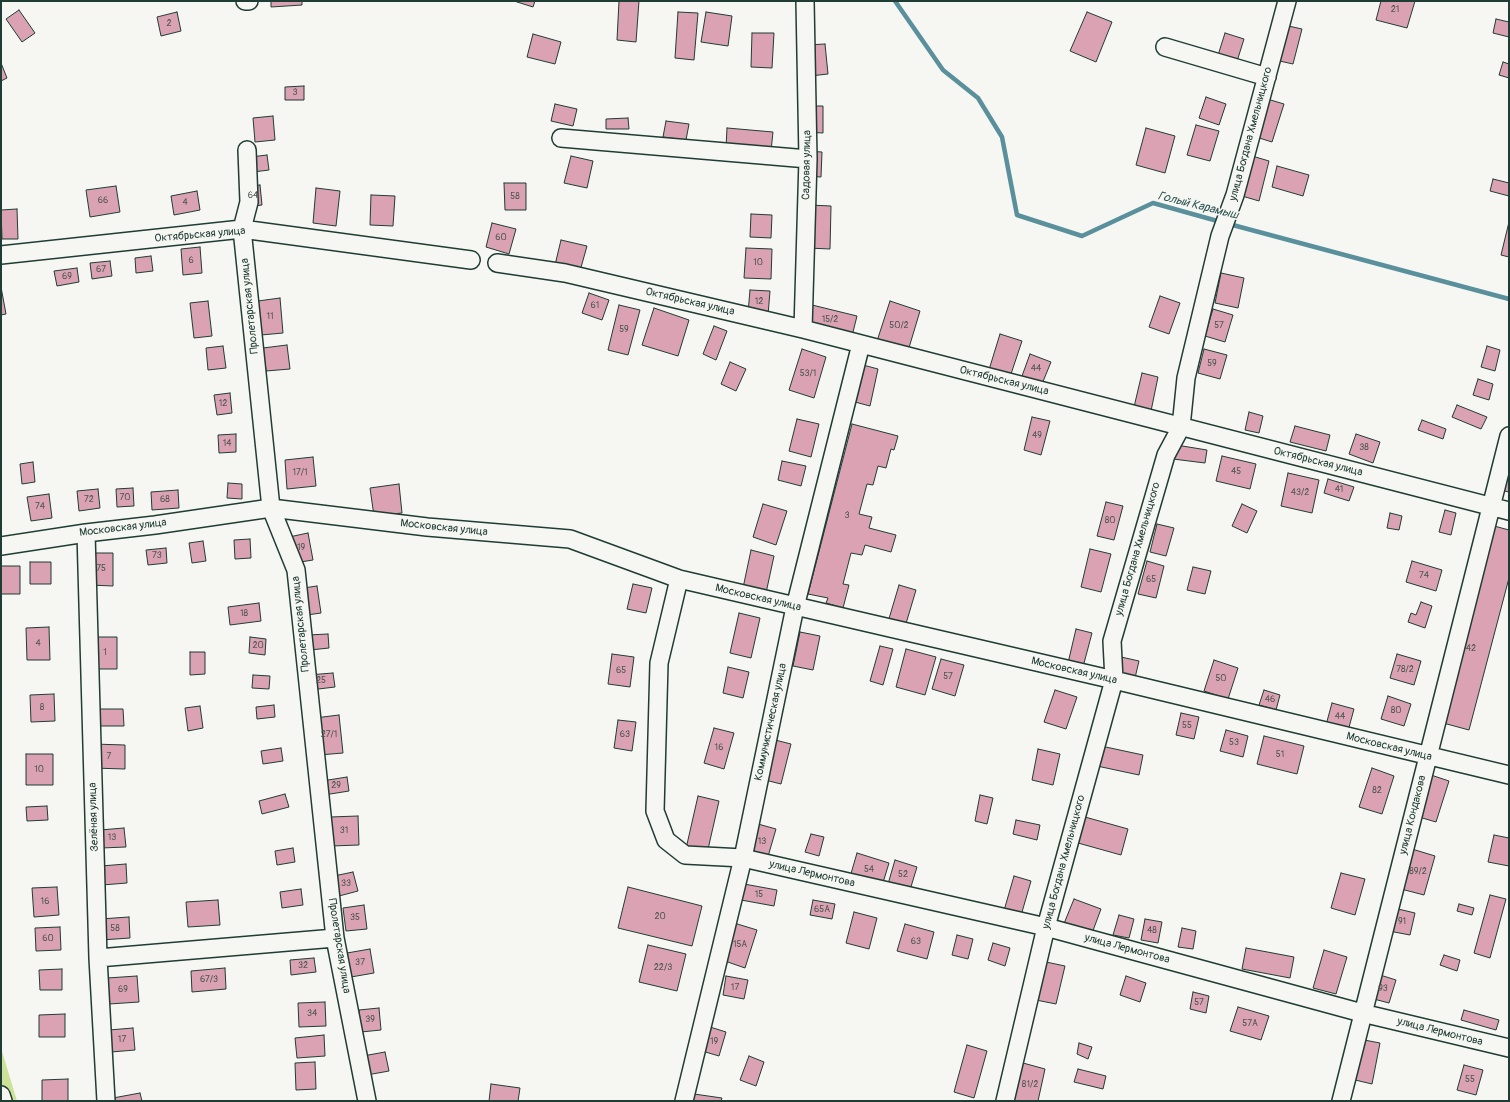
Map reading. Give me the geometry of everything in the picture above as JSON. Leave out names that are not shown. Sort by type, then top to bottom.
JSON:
[{"type":"street","points":[[244,1],[249,1]]},
{"type":"street","name":"Садовая улица","points":[[803,329],[808,158],[805,1]]},
{"type":"street","name":"улица Богдана Хмельницкого","points":[[1005,1101],[1046,927],[1114,680],[1112,641],[1166,455],[1181,427],[1186,378],[1220,236],[1235,195],[1287,1]]},
{"type":"street","points":[[1165,47],[1267,77]]},
{"type":"street","points":[[561,138],[808,158]]},
{"type":"street","name":"Пролетарская улица","points":[[247,150],[249,202],[242,229],[271,508],[296,570],[335,938],[369,1100]]},
{"type":"street","name":"Октябрьская улица","points":[[1,255],[242,229],[470,260]]},
{"type":"street","name":"Октябрьская улица","points":[[497,264],[565,273],[803,329],[1509,511]]},
{"type":"street","name":"Коммунистическая улица","points":[[684,1101],[743,858],[795,607],[861,344]]},
{"type":"street","name":"улица Кондакова","points":[[1340,1101],[1509,436]]},
{"type":"street","name":"Московская улица","points":[[1,546],[86,532],[155,525],[271,508],[426,527],[570,539],[679,579],[1114,680],[1509,775]]},
{"type":"street","name":"Зелёная улица","points":[[86,532],[98,958],[106,1101]]},
{"type":"street","name":"улица Лермонтова","points":[[679,579],[659,663],[655,811],[666,840],[685,855],[743,858],[1046,927],[1362,1013],[1509,1048]]},
{"type":"street","points":[[98,958],[335,938]]},
{"type":"street","points":[[1,1094],[3,1101]]},
{"type":"green space","points":[[1,1048],[17,1101],[1,1101]]},
{"type":"building","points":[[271,1],[302,1],[302,5],[271,7]]},
{"type":"building","points":[[514,1],[535,1],[533,7]]},
{"type":"building","points":[[619,1],[639,1],[636,42],[617,40]]},
{"type":"building","points":[[1381,1],[1415,1],[1407,28],[1376,20]]},
{"type":"building","points":[[19,10],[35,33],[22,42],[6,19]]},
{"type":"building","points":[[177,12],[181,31],[161,36],[157,17]]},
{"type":"building","points":[[678,12],[698,13],[694,60],[675,58]]},
{"type":"building","points":[[706,12],[732,16],[728,46],[701,42]]},
{"type":"building","points":[[1087,12],[1112,22],[1096,62],[1070,51]]},
{"type":"building","points":[[1496,19],[1509,22],[1509,37],[1493,33]]},
{"type":"building","points":[[1284,25],[1302,29],[1293,64],[1275,60]]},
{"type":"building","points":[[752,33],[774,33],[772,68],[751,67]]},
{"type":"building","points":[[1225,33],[1244,39],[1233,74],[1214,68]]},
{"type":"building","points":[[533,34],[561,42],[555,64],[527,57]]},
{"type":"building","points":[[825,44],[828,74],[810,76],[807,45]]},
{"type":"building","points":[[1503,62],[1509,64],[1509,78],[1499,75]]},
{"type":"building","points":[[1,63],[7,78],[1,81]]},
{"type":"building","points":[[304,86],[304,100],[285,100],[285,87]]},
{"type":"building","points":[[1206,97],[1226,104],[1219,125],[1199,118]]},
{"type":"building","points":[[1264,98],[1284,104],[1272,142],[1253,136]]},
{"type":"building","points":[[555,104],[577,109],[573,126],[551,121]]},
{"type":"building","points":[[807,106],[823,106],[823,133],[806,132]]},
{"type":"building","points":[[273,116],[275,140],[255,142],[253,118]]},
{"type":"building","points":[[628,118],[629,129],[606,129],[606,119]]},
{"type":"building","points":[[666,121],[689,124],[686,140],[663,137]]},
{"type":"building","points":[[1196,125],[1219,131],[1210,161],[1187,155]]},
{"type":"building","points":[[727,128],[773,132],[771,151],[726,148]]},
{"type":"building","points":[[1146,128],[1175,136],[1165,173],[1136,165]]},
{"type":"building","points":[[805,151],[822,152],[821,177],[805,176]]},
{"type":"building","points":[[267,155],[269,170],[245,173],[243,158]]},
{"type":"building","points":[[571,156],[593,161],[587,188],[564,183]]},
{"type":"building","points":[[1252,156],[1269,161],[1259,201],[1242,196]]},
{"type":"building","points":[[1277,166],[1309,175],[1303,196],[1272,187]]},
{"type":"building","points":[[1493,179],[1509,183],[1509,196],[1490,191]]},
{"type":"building","points":[[504,183],[526,183],[526,210],[505,210]]},
{"type":"building","points":[[260,185],[262,205],[245,207],[243,187]]},
{"type":"building","points":[[116,186],[120,212],[90,217],[86,190]]},
{"type":"building","points":[[316,188],[340,191],[336,226],[313,223]]},
{"type":"building","points":[[197,191],[200,210],[174,215],[171,196]]},
{"type":"building","points":[[371,195],[395,196],[393,226],[370,225]]},
{"type":"building","points":[[809,205],[831,206],[830,249],[808,248]]},
{"type":"building","points":[[17,209],[18,239],[2,239],[1,210]]},
{"type":"building","points":[[751,214],[772,215],[771,238],[750,237]]},
{"type":"building","points":[[1509,222],[1509,257],[1501,255]]},
{"type":"building","points":[[492,223],[516,229],[509,254],[486,247]]},
{"type":"building","points":[[561,240],[587,246],[580,271],[555,265]]},
{"type":"building","points":[[200,247],[202,273],[183,275],[181,249]]},
{"type":"building","points":[[746,248],[772,249],[771,279],[744,278]]},
{"type":"building","points":[[151,256],[153,271],[136,273],[135,258]]},
{"type":"building","points":[[110,261],[112,276],[92,279],[90,263]]},
{"type":"building","points":[[77,268],[79,282],[57,286],[54,271]]},
{"type":"building","points":[[1221,273],[1244,278],[1238,308],[1215,303]]},
{"type":"building","points":[[1,287],[6,314],[1,315]]},
{"type":"building","points":[[750,290],[770,291],[768,315],[748,313]]},
{"type":"building","points":[[589,293],[609,300],[602,320],[582,313]]},
{"type":"building","points":[[1160,296],[1180,303],[1169,334],[1149,327]]},
{"type":"building","points":[[280,298],[283,333],[261,335],[258,301]]},
{"type":"building","points":[[208,301],[212,336],[194,338],[190,303]]},
{"type":"building","points":[[890,301],[920,311],[908,351],[877,341]]},
{"type":"building","points":[[808,304],[857,316],[852,336],[803,323]]},
{"type":"building","points":[[619,305],[640,310],[628,355],[608,350]]},
{"type":"building","points":[[654,308],[689,320],[678,356],[642,345]]},
{"type":"building","points":[[1213,309],[1233,315],[1225,342],[1205,336]]},
{"type":"building","points":[[714,326],[727,331],[716,360],[703,354]]},
{"type":"building","points":[[1000,334],[1022,341],[1009,380],[988,373]]},
{"type":"building","points":[[287,345],[290,369],[266,371],[263,348]]},
{"type":"building","points":[[223,346],[226,368],[208,370],[206,348]]},
{"type":"building","points":[[1487,346],[1500,350],[1495,371],[1481,367]]},
{"type":"building","points":[[802,349],[826,357],[814,398],[789,390]]},
{"type":"building","points":[[1204,349],[1227,355],[1220,379],[1198,373]]},
{"type":"building","points":[[1030,354],[1051,362],[1042,384],[1022,376]]},
{"type":"building","points":[[730,362],[746,369],[736,391],[721,384]]},
{"type":"building","points":[[863,365],[878,369],[870,406],[855,402]]},
{"type":"building","points":[[1142,373],[1158,377],[1151,411],[1134,407]]},
{"type":"building","points":[[1478,379],[1493,384],[1489,400],[1473,395]]},
{"type":"building","points":[[230,393],[232,413],[217,415],[214,395]]},
{"type":"building","points":[[1457,405],[1487,417],[1481,429],[1452,417]]},
{"type":"building","points":[[1249,412],[1263,416],[1259,433],[1245,430]]},
{"type":"building","points":[[1032,417],[1050,421],[1041,455],[1024,450]]},
{"type":"building","points":[[797,419],[819,424],[811,457],[789,451]]},
{"type":"building","points":[[1422,420],[1446,429],[1443,439],[1418,430]]},
{"type":"building","points":[[852,424],[898,436],[894,450],[891,449],[886,468],[878,466],[873,485],[867,484],[859,514],[872,517],[869,528],[896,535],[891,552],[865,545],[862,555],[851,553],[843,584],[849,585],[843,608],[826,603],[828,598],[808,594]]},
{"type":"building","points":[[1295,426],[1330,435],[1326,451],[1290,442]]},
{"type":"building","points":[[236,434],[236,452],[219,453],[218,435]]},
{"type":"building","points":[[1356,434],[1380,442],[1373,463],[1349,454]]},
{"type":"building","points":[[1176,445],[1207,450],[1205,463],[1173,459]]},
{"type":"building","points":[[1222,456],[1256,464],[1250,489],[1216,481]]},
{"type":"building","points":[[313,457],[316,486],[287,489],[285,460]]},
{"type":"building","points":[[782,461],[806,466],[801,486],[778,480]]},
{"type":"building","points":[[33,462],[35,482],[22,484],[20,464]]},
{"type":"building","points":[[1504,470],[1509,471],[1509,492],[1500,490]]},
{"type":"building","points":[[1288,473],[1319,480],[1312,513],[1281,506]]},
{"type":"building","points":[[1328,479],[1354,487],[1349,501],[1324,493]]},
{"type":"building","points":[[228,483],[242,484],[242,499],[227,498]]},
{"type":"building","points":[[399,484],[402,513],[374,516],[370,488]]},
{"type":"building","points":[[133,488],[134,506],[117,507],[116,489]]},
{"type":"building","points":[[98,489],[100,508],[79,511],[77,491]]},
{"type":"building","points":[[178,490],[179,508],[152,510],[151,492]]},
{"type":"building","points":[[49,494],[52,518],[31,521],[27,497]]},
{"type":"building","points":[[1106,502],[1123,506],[1114,540],[1097,536]]},
{"type":"building","points":[[763,504],[787,511],[776,545],[753,537]]},
{"type":"building","points":[[1242,504],[1257,511],[1247,533],[1232,526]]},
{"type":"building","points":[[1445,510],[1456,513],[1451,535],[1439,532]]},
{"type":"building","points":[[1390,513],[1402,516],[1399,530],[1387,528]]},
{"type":"building","points":[[1483,523],[1509,530],[1509,578],[1469,730],[1432,720]]},
{"type":"building","points":[[1157,524],[1174,528],[1166,556],[1150,552]]},
{"type":"building","points":[[308,533],[313,560],[294,563],[289,537]]},
{"type":"building","points":[[250,539],[251,558],[235,559],[234,540]]},
{"type":"building","points":[[203,541],[206,561],[192,563],[189,543]]},
{"type":"building","points":[[166,548],[167,563],[148,565],[146,550]]},
{"type":"building","points":[[1090,549],[1111,554],[1101,592],[1081,587]]},
{"type":"building","points":[[751,550],[774,556],[766,593],[743,588]]},
{"type":"building","points":[[90,553],[113,553],[113,586],[90,585]]},
{"type":"building","points":[[1147,561],[1164,566],[1156,598],[1138,594]]},
{"type":"building","points":[[1412,561],[1442,570],[1436,591],[1406,582]]},
{"type":"building","points":[[30,562],[51,562],[51,584],[30,584]]},
{"type":"building","points":[[1,566],[20,566],[20,594],[1,594]]},
{"type":"building","points":[[1193,567],[1211,571],[1205,594],[1187,590]]},
{"type":"building","points":[[633,584],[652,588],[646,613],[627,609]]},
{"type":"building","points":[[899,585],[916,590],[905,627],[888,622]]},
{"type":"building","points":[[317,586],[321,613],[300,616],[297,589]]},
{"type":"building","points":[[1421,602],[1432,606],[1425,628],[1408,622],[1411,613],[1416,615]]},
{"type":"building","points":[[259,603],[261,621],[230,625],[228,607]]},
{"type":"building","points":[[739,613],[760,618],[751,658],[730,653]]},
{"type":"building","points":[[49,627],[50,660],[27,660],[26,628]]},
{"type":"building","points":[[1076,629],[1092,633],[1083,667],[1068,663]]},
{"type":"building","points":[[800,632],[820,636],[813,670],[793,666]]},
{"type":"building","points":[[328,634],[329,648],[310,650],[308,635]]},
{"type":"building","points":[[94,637],[117,637],[117,669],[93,669]]},
{"type":"building","points":[[250,637],[266,639],[265,655],[249,653]]},
{"type":"building","points":[[880,646],[893,649],[883,685],[870,681]]},
{"type":"building","points":[[906,649],[936,657],[925,695],[896,687]]},
{"type":"building","points":[[190,652],[205,652],[205,674],[190,675]]},
{"type":"building","points":[[612,654],[634,657],[630,687],[608,684]]},
{"type":"building","points":[[1397,654],[1421,661],[1414,685],[1390,678]]},
{"type":"building","points":[[1121,657],[1139,661],[1135,678],[1117,674]]},
{"type":"building","points":[[941,659],[964,665],[955,696],[932,689]]},
{"type":"building","points":[[1214,660],[1238,668],[1228,699],[1204,691]]},
{"type":"building","points":[[728,667],[749,672],[743,698],[723,693]]},
{"type":"building","points":[[333,673],[335,687],[310,690],[308,675]]},
{"type":"building","points":[[253,675],[270,676],[269,689],[252,688]]},
{"type":"building","points":[[1055,690],[1077,697],[1066,729],[1044,722]]},
{"type":"building","points":[[1264,690],[1280,695],[1276,710],[1259,705]]},
{"type":"building","points":[[54,694],[55,721],[31,722],[30,695]]},
{"type":"building","points":[[1388,696],[1411,704],[1404,726],[1381,719]]},
{"type":"building","points":[[1332,703],[1354,709],[1348,731],[1326,725]]},
{"type":"building","points":[[274,705],[275,717],[257,719],[256,707]]},
{"type":"building","points":[[200,706],[203,728],[188,731],[185,708]]},
{"type":"building","points":[[99,709],[123,709],[124,726],[100,726]]},
{"type":"building","points":[[1181,713],[1199,717],[1194,739],[1176,735]]},
{"type":"building","points":[[339,715],[343,753],[319,755],[315,718]]},
{"type":"building","points":[[618,720],[636,722],[632,751],[614,748]]},
{"type":"building","points":[[714,728],[734,733],[724,769],[704,763]]},
{"type":"building","points":[[1226,730],[1248,736],[1243,757],[1220,751]]},
{"type":"building","points":[[1264,736],[1304,746],[1297,774],[1257,764]]},
{"type":"building","points":[[775,740],[791,744],[781,784],[765,780]]},
{"type":"building","points":[[93,744],[125,745],[125,769],[92,768]]},
{"type":"building","points":[[1101,746],[1143,755],[1139,775],[1097,766]]},
{"type":"building","points":[[281,748],[283,761],[263,764],[261,751]]},
{"type":"building","points":[[1038,749],[1060,754],[1053,785],[1032,780]]},
{"type":"building","points":[[26,754],[53,754],[53,785],[26,785]]},
{"type":"building","points":[[1372,768],[1394,776],[1382,814],[1359,807]]},
{"type":"building","points":[[1431,775],[1449,781],[1436,822],[1419,817]]},
{"type":"building","points":[[347,777],[349,791],[324,795],[322,781]]},
{"type":"building","points":[[285,794],[289,807],[262,814],[259,801]]},
{"type":"building","points":[[980,795],[993,798],[987,824],[975,821]]},
{"type":"building","points":[[698,796],[719,801],[706,858],[685,853]]},
{"type":"building","points":[[47,806],[48,820],[27,821],[26,807]]},
{"type":"building","points":[[358,816],[359,845],[331,846],[330,817]]},
{"type":"building","points":[[1085,817],[1128,829],[1121,855],[1078,843]]},
{"type":"building","points":[[1016,820],[1040,825],[1037,840],[1013,834]]},
{"type":"building","points":[[758,824],[776,829],[767,860],[749,854]]},
{"type":"building","points":[[124,828],[126,847],[101,848],[100,830]]},
{"type":"building","points":[[811,834],[824,837],[819,856],[805,852]]},
{"type":"building","points":[[1494,835],[1509,838],[1509,866],[1488,862]]},
{"type":"building","points":[[293,848],[295,862],[277,865],[275,851]]},
{"type":"building","points":[[1412,849],[1435,856],[1424,895],[1401,889]]},
{"type":"building","points":[[857,853],[889,863],[882,886],[850,877]]},
{"type":"building","points":[[895,860],[917,867],[910,890],[888,884]]},
{"type":"building","points":[[126,864],[127,883],[102,885],[101,866]]},
{"type":"building","points":[[353,872],[358,891],[339,896],[334,876]]},
{"type":"building","points":[[1341,873],[1365,879],[1355,915],[1331,908]]},
{"type":"building","points":[[1014,876],[1031,881],[1020,919],[1003,914]]},
{"type":"building","points":[[744,884],[777,890],[774,906],[741,900]]},
{"type":"building","points":[[57,887],[59,915],[34,917],[32,888]]},
{"type":"building","points":[[628,887],[702,906],[692,946],[618,928]]},
{"type":"building","points":[[301,889],[303,905],[282,908],[280,892]]},
{"type":"building","points":[[1490,895],[1506,899],[1490,958],[1474,953]]},
{"type":"building","points":[[1074,899],[1101,909],[1091,936],[1063,926]]},
{"type":"building","points":[[218,900],[220,925],[188,927],[186,902]]},
{"type":"building","points":[[813,900],[835,904],[832,919],[810,915]]},
{"type":"building","points":[[1459,904],[1474,908],[1472,915],[1457,911]]},
{"type":"building","points":[[364,905],[367,929],[346,931],[343,908]]},
{"type":"building","points":[[1394,908],[1415,913],[1410,935],[1389,931]]},
{"type":"building","points":[[854,912],[877,918],[869,949],[846,943]]},
{"type":"building","points":[[1119,915],[1134,919],[1129,938],[1113,935]]},
{"type":"building","points":[[129,917],[130,938],[101,940],[100,919]]},
{"type":"building","points":[[1145,919],[1162,922],[1158,943],[1141,940]]},
{"type":"building","points":[[734,923],[757,930],[745,968],[722,960]]},
{"type":"building","points":[[905,924],[934,932],[927,959],[897,951]]},
{"type":"building","points":[[60,927],[61,950],[36,951],[35,928]]},
{"type":"building","points":[[1182,928],[1196,931],[1193,949],[1178,947]]},
{"type":"building","points":[[957,935],[973,939],[968,959],[952,955]]},
{"type":"building","points":[[993,943],[1010,948],[1005,966],[988,960]]},
{"type":"building","points":[[648,945],[686,954],[677,991],[639,982]]},
{"type":"building","points":[[1246,948],[1294,957],[1290,978],[1242,969]]},
{"type":"building","points":[[370,949],[374,973],[351,977],[347,953]]},
{"type":"building","points":[[1324,950],[1347,957],[1336,994],[1313,988]]},
{"type":"building","points":[[1444,955],[1460,960],[1457,971],[1440,965]]},
{"type":"building","points":[[314,958],[316,972],[291,975],[290,960]]},
{"type":"building","points":[[1046,962],[1065,966],[1056,1004],[1036,1000]]},
{"type":"building","points":[[225,968],[226,989],[192,992],[191,971]]},
{"type":"building","points":[[62,969],[62,990],[40,990],[39,970]]},
{"type":"building","points":[[1377,974],[1396,980],[1389,1003],[1370,998]]},
{"type":"building","points":[[137,976],[139,1002],[109,1004],[107,978]]},
{"type":"building","points":[[726,976],[748,980],[744,999],[723,995]]},
{"type":"building","points":[[1126,976],[1146,983],[1140,1002],[1120,995]]},
{"type":"building","points":[[1193,992],[1209,996],[1206,1013],[1190,1009]]},
{"type":"building","points":[[325,1002],[326,1026],[299,1027],[298,1003]]},
{"type":"building","points":[[1238,1007],[1269,1016],[1261,1040],[1230,1031]]},
{"type":"building","points":[[379,1008],[381,1030],[361,1032],[359,1010]]},
{"type":"building","points":[[1464,1010],[1499,1020],[1496,1030],[1461,1020]]},
{"type":"building","points":[[65,1014],[65,1037],[39,1037],[39,1015]]},
{"type":"building","points":[[710,1027],[726,1032],[719,1056],[702,1051]]},
{"type":"building","points":[[133,1028],[135,1050],[111,1052],[109,1030]]},
{"type":"building","points":[[324,1035],[325,1056],[297,1058],[295,1038]]},
{"type":"building","points":[[1359,1039],[1380,1043],[1372,1084],[1351,1079]]},
{"type":"building","points":[[1079,1043],[1092,1047],[1088,1059],[1077,1054]]},
{"type":"building","points":[[967,1045],[987,1051],[974,1098],[954,1092]]},
{"type":"building","points":[[385,1052],[389,1071],[367,1075],[363,1056]]},
{"type":"building","points":[[749,1056],[764,1062],[756,1086],[740,1080]]},
{"type":"building","points":[[315,1062],[316,1089],[296,1090],[295,1063]]},
{"type":"building","points":[[1023,1063],[1045,1069],[1038,1101],[1014,1101]]},
{"type":"building","points":[[1464,1065],[1483,1070],[1476,1095],[1457,1090]]},
{"type":"building","points":[[1078,1069],[1106,1076],[1103,1089],[1074,1082]]},
{"type":"building","points":[[68,1079],[68,1101],[42,1101],[42,1080]]},
{"type":"building","points":[[491,1084],[520,1088],[518,1101],[489,1101]]},
{"type":"building","points":[[140,1093],[142,1101],[114,1101],[113,1098]]},
{"type":"building","points":[[694,1094],[722,1098],[721,1101],[693,1101]]},
{"type":"waterway","name":"Голый Карамыш","points":[[895,1],[943,70],[978,98],[1002,137],[1017,215],[1082,236],[1153,203],[1221,222]]},
{"type":"waterway","name":"Голый Карамыш","points":[[1229,224],[1509,299]]}]
